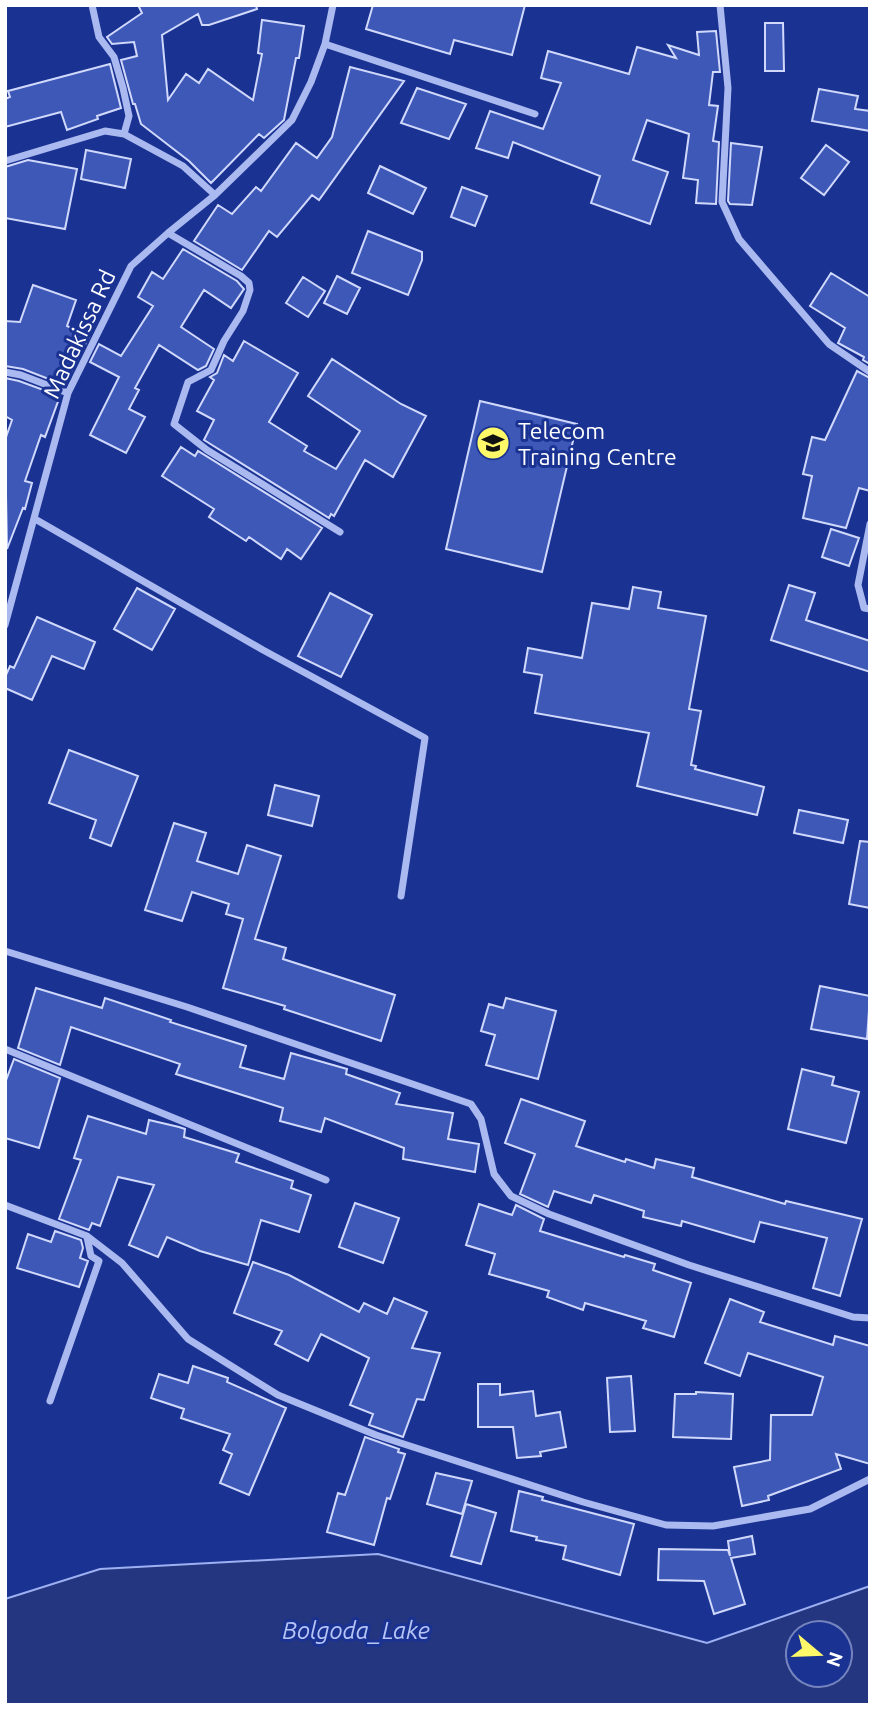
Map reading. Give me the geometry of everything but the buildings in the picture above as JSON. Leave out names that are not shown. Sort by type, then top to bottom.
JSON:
[{"type":"street","points":[[92,5],[99,37],[114,57],[123,88],[129,116],[124,134]]},
{"type":"street","name":"Madakissa Rd","points":[[5,625],[68,393],[131,266],[215,195],[292,120],[311,82],[325,44],[333,5]]},
{"type":"street","points":[[720,5],[728,88],[722,202],[739,239],[829,344],[870,372]]},
{"type":"street","points":[[325,44],[535,114]]},
{"type":"street","points":[[5,161],[105,131],[124,134],[183,166],[215,195]]},
{"type":"street","points":[[168,233],[242,276],[249,283],[250,290],[243,311],[224,341],[211,370],[188,382],[174,424],[207,450],[340,532]]},
{"type":"street","points":[[5,372],[21,375],[68,393]]},
{"type":"street","points":[[35,519],[263,650],[425,738],[401,896]]},
{"type":"street","points":[[870,524],[858,584],[864,608],[870,609]]},
{"type":"street","points":[[5,951],[187,1007],[471,1104],[481,1119],[494,1174],[511,1196],[550,1214],[689,1265],[853,1317],[870,1318]]},
{"type":"street","points":[[5,1049],[326,1180]]},
{"type":"street","points":[[5,1205],[87,1236],[122,1263],[188,1339],[278,1395],[376,1435],[583,1502],[666,1525],[713,1526],[810,1509],[870,1479]]},
{"type":"street","points":[[50,1401],[99,1261],[91,1256],[87,1236]]},
{"type":"water","name":"Bolgoda_Lake","points":[[378,1554],[707,1643],[870,1586],[870,1705],[5,1705],[5,1599],[100,1569]]},
{"type":"place","name":"Telecom Training Centre","points":[[493,443]]}]
